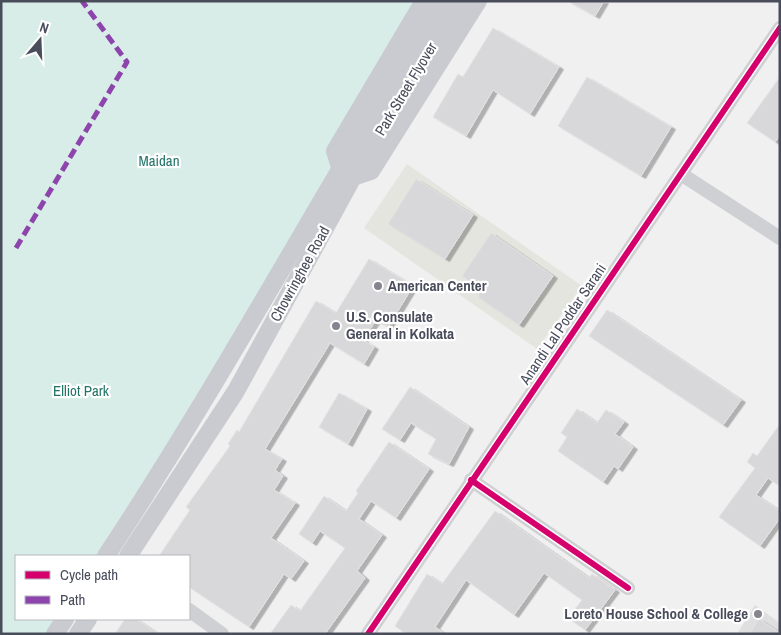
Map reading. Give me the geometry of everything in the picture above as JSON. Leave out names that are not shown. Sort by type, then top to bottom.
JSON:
[{"type":"main road","points":[[424,1],[335,151],[346,172],[371,171],[478,1]]},
{"type":"main road","name":"Park Street Flyover","points":[[370,134],[442,1]]},
{"type":"main road","name":"Park Street Flyover","points":[[346,172],[459,1]]},
{"type":"main road","name":"Chowringhee Road","points":[[107,555],[346,172]]},
{"type":"main road","name":"Chowringhee Road","points":[[129,555],[236,390],[346,172]]},
{"type":"main road","points":[[126,524],[142,535]]},
{"type":"main road","points":[[55,634],[64,620]]},
{"type":"main road","points":[[78,634],[87,620]]},
{"type":"street","name":"Anandi Lal Poddar Sarani","points":[[368,634],[780,28]]},
{"type":"street","points":[[681,174],[780,238]]},
{"type":"street","points":[[472,480],[628,588]]},
{"type":"street","points":[[190,611],[222,634]]},
{"type":"shaded area","points":[[407,164],[582,286],[537,349],[364,228]]},
{"type":"shaded area","name":"Loreto House School & College","points":[[755,605],[780,623],[780,634],[737,634]]},
{"type":"green space","name":"Maidan","points":[[1,1],[434,1],[225,362],[98,555],[15,555],[15,620],[55,620],[46,634],[1,634]]},
{"type":"building","points":[[568,1],[604,1],[595,16]]},
{"type":"building","points":[[493,28],[559,67],[530,114],[493,90],[466,136],[433,117],[458,74],[463,77]]},
{"type":"building","points":[[587,77],[671,127],[641,176],[558,126]]},
{"type":"building","points":[[780,77],[780,135],[775,142],[747,123]]},
{"type":"building","points":[[416,179],[473,215],[445,259],[388,224]]},
{"type":"building","points":[[491,233],[553,276],[519,325],[479,298],[478,287],[462,276]]},
{"type":"building","points":[[369,259],[413,286],[388,327],[376,320],[363,340],[374,347],[364,364],[330,343],[265,449],[282,459],[275,470],[283,476],[274,490],[295,503],[271,538],[304,561],[291,579],[284,574],[249,627],[190,588],[190,555],[160,555],[190,510],[186,507],[230,446],[228,444],[237,430],[239,432],[316,301],[336,313]]},
{"type":"building","points":[[607,310],[741,400],[723,425],[589,336]]},
{"type":"building","points":[[410,387],[469,427],[449,464],[428,454],[436,439],[411,423],[400,440],[382,429]]},
{"type":"building","points":[[339,393],[367,409],[348,444],[319,427]]},
{"type":"building","points":[[577,409],[597,423],[606,410],[624,422],[615,434],[633,447],[618,469],[614,466],[603,482],[558,451],[567,437],[561,433]]},
{"type":"building","points":[[780,424],[780,486],[768,478],[756,495],[780,511],[780,518],[760,546],[719,517],[755,468],[747,462],[753,453],[757,456]]},
{"type":"building","points":[[389,442],[429,469],[396,518],[371,501],[359,519],[382,535],[357,571],[365,578],[325,634],[270,634],[291,605],[300,611],[345,548],[320,531],[312,543],[299,534],[324,496],[346,511],[358,493],[356,491]]},
{"type":"building","points":[[495,511],[589,578],[592,574],[615,590],[585,630],[568,618],[582,600],[544,573],[514,615],[466,580],[435,627],[445,634],[406,634],[395,626],[427,574],[442,584]]},
{"type":"building","points":[[759,619],[780,633],[780,634],[749,634]]},
{"type":"building","points":[[124,620],[137,620],[158,634],[115,634]]},
{"type":"marked path","points":[[16,248],[127,62],[82,1]]},
{"type":"cycle path","points":[[368,634],[780,28]]},
{"type":"cycle path","points":[[471,480],[628,588]]},
{"type":"place","name":"American Center","points":[[378,286]]},
{"type":"place","name":"U.S. Consulate General in Kolkata","points":[[336,326]]},
{"type":"place","name":"Loreto House School & College","points":[[758,614]]},
{"type":"park label","name":"Elliot Park","points":[[81,391]]}]
